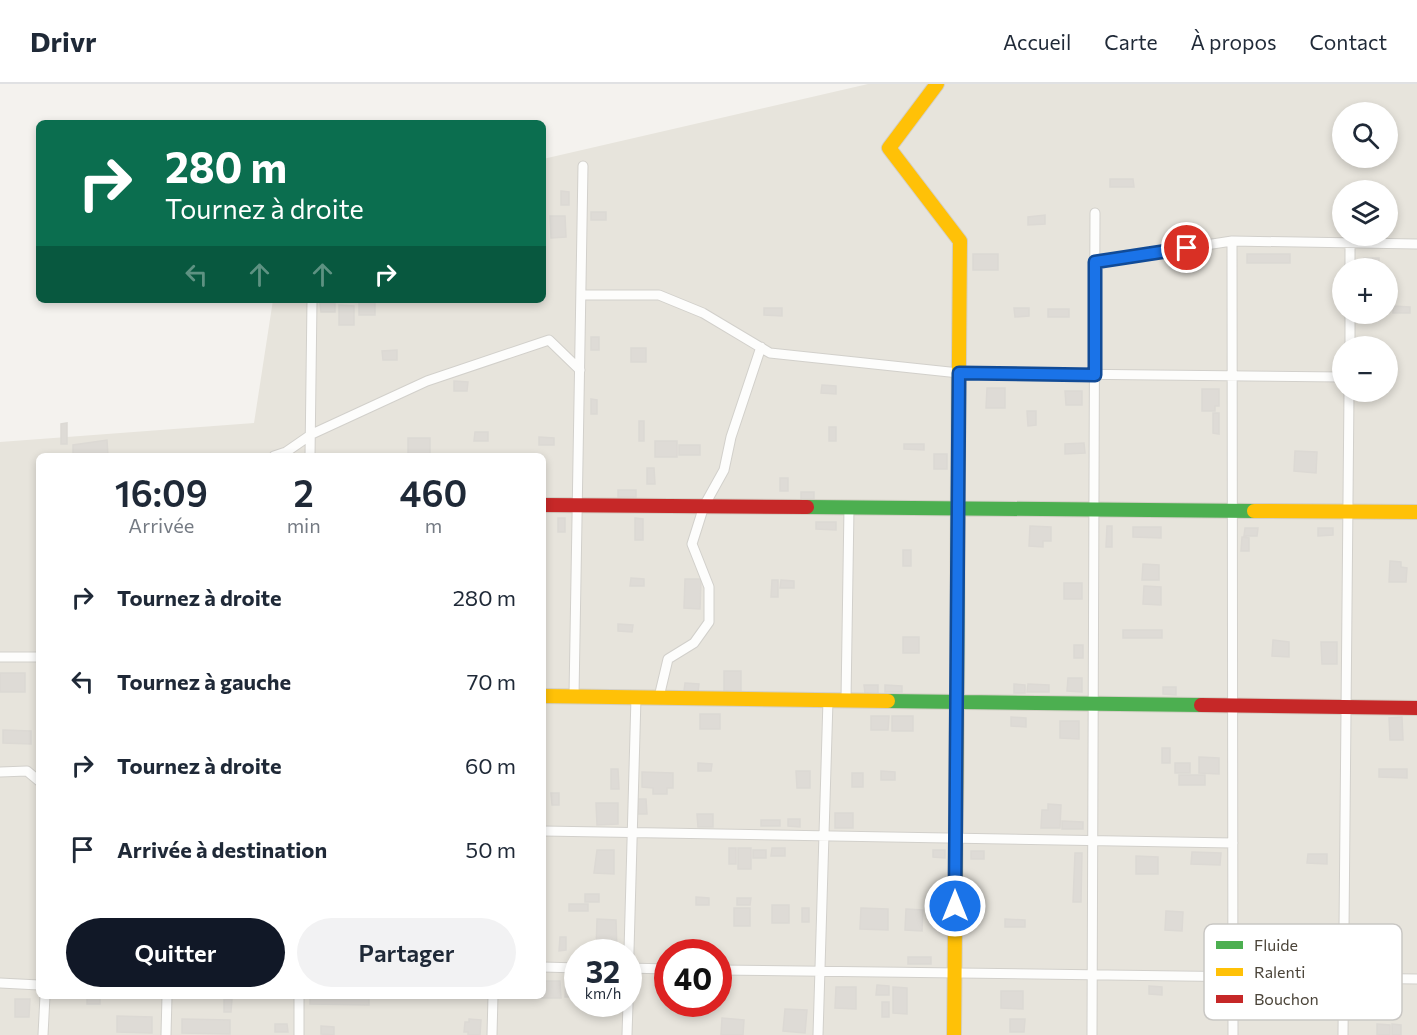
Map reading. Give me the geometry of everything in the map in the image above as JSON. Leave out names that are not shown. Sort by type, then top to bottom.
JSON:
[{"type":"street","points":[[937,84],[889,148],[960,242],[954,1035]]},
{"type":"street","points":[[574,696],[583,166]]},
{"type":"street","points":[[1092,1035],[1095,213]]},
{"type":"street","points":[[1095,262],[1232,241],[1332,243]]},
{"type":"street","points":[[1232,241],[1233,924]]},
{"type":"street","points":[[1398,244],[1417,244]]},
{"type":"street","points":[[580,295],[659,295],[703,313],[770,353],[959,373],[1332,377]]},
{"type":"street","points":[[310,453],[312,303]]},
{"type":"street","points":[[283,453],[312,434],[428,381],[549,340],[579,370]]},
{"type":"street","points":[[658,697],[668,659],[694,643],[709,622],[709,587],[692,544],[704,506],[724,470],[731,436],[761,347]]},
{"type":"street","points":[[1344,924],[1349,402]]},
{"type":"street","points":[[546,505],[1417,512]]},
{"type":"street","points":[[846,700],[849,507]]},
{"type":"street","points":[[0,657],[36,657]]},
{"type":"street","points":[[546,696],[1417,708]]},
{"type":"street","points":[[630,939],[636,697]]},
{"type":"street","points":[[818,1035],[828,700]]},
{"type":"street","points":[[0,772],[27,771],[36,778]]},
{"type":"street","points":[[546,831],[1233,843]]},
{"type":"street","points":[[546,967],[564,968]]},
{"type":"street","points":[[732,970],[1204,977]]},
{"type":"street","points":[[1402,979],[1417,979]]},
{"type":"street","points":[[0,982],[36,985]]},
{"type":"street","points":[[43,1035],[45,999]]},
{"type":"street","points":[[166,999],[166,1035]]},
{"type":"street","points":[[298,1035],[299,999]]},
{"type":"street","points":[[492,1035],[493,999]]},
{"type":"street","points":[[627,1035],[628,1017]]},
{"type":"street","points":[[1343,1020],[1343,1035]]},
{"type":"shaded area","points":[[868,84],[1417,84],[1417,1035],[0,1035],[0,442],[254,423],[273,303],[546,303],[546,158]]},
{"type":"building","points":[[1110,179],[1133,179],[1134,187],[1110,187]]},
{"type":"building","points":[[561,191],[569,192],[569,205],[561,205]]},
{"type":"building","points":[[591,212],[606,212],[606,220],[591,220]]},
{"type":"building","points":[[1045,215],[1045,224],[1028,225],[1028,217]]},
{"type":"building","points":[[550,216],[565,216],[566,237],[551,238]]},
{"type":"building","points":[[973,254],[998,254],[998,270],[973,270]]},
{"type":"building","points":[[1247,254],[1290,254],[1290,263],[1247,263]]},
{"type":"building","points":[[320,303],[335,303],[335,312],[321,312]]},
{"type":"building","points":[[359,303],[375,303],[375,315],[359,315]]},
{"type":"building","points":[[339,305],[354,306],[354,325],[339,325]]},
{"type":"building","points":[[1398,306],[1410,307],[1410,313],[1398,313]]},
{"type":"building","points":[[764,308],[782,308],[782,316],[764,315]]},
{"type":"building","points":[[1014,308],[1029,308],[1029,316],[1015,317]]},
{"type":"building","points":[[1048,309],[1069,309],[1069,317],[1048,317]]},
{"type":"building","points":[[591,337],[599,337],[599,350],[591,350]]},
{"type":"building","points":[[631,348],[646,348],[646,362],[631,362]]},
{"type":"building","points":[[397,350],[397,360],[383,360],[382,351]]},
{"type":"building","points":[[454,381],[468,382],[467,391],[454,391]]},
{"type":"building","points":[[822,385],[836,386],[836,394],[821,393]]},
{"type":"building","points":[[987,388],[1005,388],[1005,408],[986,408]]},
{"type":"building","points":[[1202,389],[1219,389],[1219,406],[1215,406],[1215,411],[1202,411]]},
{"type":"building","points":[[1065,391],[1082,391],[1082,405],[1066,405]]},
{"type":"building","points":[[591,399],[597,400],[597,414],[591,414]]},
{"type":"building","points":[[1027,411],[1036,411],[1036,425],[1028,426]]},
{"type":"building","points":[[1213,413],[1219,413],[1219,434],[1213,433]]},
{"type":"building","points":[[639,421],[644,421],[644,441],[639,441]]},
{"type":"building","points":[[67,423],[67,444],[61,444],[61,424]]},
{"type":"building","points":[[829,427],[836,427],[836,441],[829,441]]},
{"type":"building","points":[[475,432],[488,432],[488,441],[474,441]]},
{"type":"building","points":[[539,437],[554,438],[554,445],[539,445]]},
{"type":"building","points":[[408,438],[430,438],[430,453],[408,453]]},
{"type":"building","points":[[107,440],[108,453],[73,453],[73,445]]},
{"type":"building","points":[[655,441],[677,441],[677,457],[655,457]]},
{"type":"building","points":[[1084,443],[1085,453],[1065,454],[1065,444]]},
{"type":"building","points":[[904,444],[924,444],[924,450],[904,449]]},
{"type":"building","points":[[679,445],[700,445],[700,455],[679,455]]},
{"type":"building","points":[[1295,451],[1317,452],[1316,473],[1294,471]]},
{"type":"building","points":[[934,454],[947,454],[947,469],[934,469]]},
{"type":"building","points":[[647,468],[654,468],[655,484],[647,484]]},
{"type":"building","points":[[780,478],[788,478],[788,491],[780,491]]},
{"type":"building","points":[[618,490],[636,490],[636,497],[618,497]]},
{"type":"building","points":[[801,492],[814,492],[814,499],[801,499]]},
{"type":"building","points":[[558,518],[565,518],[565,532],[558,532]]},
{"type":"building","points":[[635,518],[643,519],[643,540],[635,540]]},
{"type":"building","points":[[816,522],[836,522],[836,530],[816,529]]},
{"type":"building","points":[[1030,526],[1051,527],[1051,541],[1043,541],[1043,547],[1029,546]]},
{"type":"building","points":[[1107,526],[1112,526],[1112,547],[1106,547]]},
{"type":"building","points":[[1133,527],[1161,527],[1161,538],[1133,537]]},
{"type":"building","points":[[1245,528],[1258,528],[1257,536],[1244,536]]},
{"type":"building","points":[[1318,528],[1333,528],[1333,535],[1318,536]]},
{"type":"building","points":[[1242,537],[1249,538],[1249,551],[1241,551]]},
{"type":"building","points":[[903,550],[911,550],[911,566],[903,566]]},
{"type":"building","points":[[1390,561],[1401,562],[1401,567],[1407,568],[1406,582],[1389,582]]},
{"type":"building","points":[[1143,564],[1159,565],[1159,580],[1142,580]]},
{"type":"building","points":[[631,578],[644,579],[644,586],[630,586]]},
{"type":"building","points":[[685,579],[701,579],[700,609],[684,608]]},
{"type":"building","points":[[772,580],[778,580],[778,597],[771,597]]},
{"type":"building","points":[[781,580],[794,581],[794,588],[780,588]]},
{"type":"building","points":[[1064,583],[1082,583],[1082,599],[1064,599]]},
{"type":"building","points":[[1144,586],[1161,587],[1161,605],[1143,604]]},
{"type":"building","points":[[618,624],[633,625],[632,632],[618,631]]},
{"type":"building","points":[[1123,630],[1162,630],[1162,638],[1123,638]]},
{"type":"building","points":[[903,637],[919,637],[919,653],[903,653]]},
{"type":"building","points":[[1273,640],[1289,642],[1289,657],[1272,656]]},
{"type":"building","points":[[1321,642],[1337,642],[1337,664],[1322,664]]},
{"type":"building","points":[[1074,645],[1083,645],[1083,658],[1074,658]]},
{"type":"building","points":[[724,671],[741,671],[741,691],[724,691]]},
{"type":"building","points":[[0,673],[25,673],[25,692],[0,692]]},
{"type":"building","points":[[1068,678],[1082,678],[1082,692],[1067,691]]},
{"type":"building","points":[[685,683],[699,684],[698,692],[684,691]]},
{"type":"building","points":[[1014,684],[1025,685],[1025,693],[1014,693]]},
{"type":"building","points":[[1028,684],[1049,685],[1049,692],[1027,692]]},
{"type":"building","points":[[864,685],[878,685],[878,694],[865,693]]},
{"type":"building","points":[[885,685],[902,686],[902,692],[885,692]]},
{"type":"building","points":[[1163,687],[1176,687],[1176,695],[1163,694]]},
{"type":"building","points":[[700,714],[720,714],[720,729],[700,729]]},
{"type":"building","points":[[871,716],[889,716],[888,730],[871,730]]},
{"type":"building","points":[[892,716],[913,716],[913,731],[892,731]]},
{"type":"building","points":[[1011,717],[1026,718],[1026,727],[1011,726]]},
{"type":"building","points":[[1402,717],[1403,740],[1390,740],[1389,718]]},
{"type":"building","points":[[1060,721],[1079,721],[1079,739],[1060,738]]},
{"type":"building","points":[[3,730],[31,731],[31,744],[3,743]]},
{"type":"building","points":[[1162,748],[1170,748],[1170,763],[1162,763]]},
{"type":"building","points":[[1199,757],[1219,758],[1219,774],[1199,773]]},
{"type":"building","points":[[698,763],[712,764],[711,771],[698,771]]},
{"type":"building","points":[[1175,763],[1190,763],[1190,773],[1175,773]]},
{"type":"building","points":[[611,769],[618,769],[619,789],[611,789]]},
{"type":"building","points":[[1379,769],[1407,769],[1407,778],[1379,777]]},
{"type":"building","points":[[796,771],[810,771],[810,788],[797,788]]},
{"type":"building","points":[[881,771],[895,772],[895,780],[881,780]]},
{"type":"building","points":[[642,772],[673,773],[673,788],[667,788],[667,794],[653,794],[653,788],[642,787]]},
{"type":"building","points":[[852,773],[863,773],[863,787],[852,787]]},
{"type":"building","points":[[1179,775],[1205,775],[1205,785],[1179,785]]},
{"type":"building","points":[[551,793],[559,793],[559,805],[552,805]]},
{"type":"building","points":[[638,799],[646,799],[647,814],[638,814]]},
{"type":"building","points":[[596,803],[618,803],[618,824],[597,825]]},
{"type":"building","points":[[1048,804],[1061,805],[1060,828],[1041,828],[1042,810],[1048,810]]},
{"type":"building","points":[[835,813],[853,813],[853,828],[835,828]]},
{"type":"building","points":[[697,814],[713,814],[713,827],[698,827]]},
{"type":"building","points":[[788,819],[800,819],[800,827],[788,826]]},
{"type":"building","points":[[761,820],[780,820],[780,826],[761,826]]},
{"type":"building","points":[[1062,821],[1083,822],[1083,829],[1062,829]]},
{"type":"building","points":[[729,848],[736,848],[736,864],[729,864]]},
{"type":"building","points":[[738,848],[751,848],[751,869],[738,869]]},
{"type":"building","points":[[772,848],[785,848],[785,856],[771,856]]},
{"type":"building","points":[[597,850],[614,850],[614,874],[594,873]]},
{"type":"building","points":[[753,850],[766,850],[766,858],[753,858]]},
{"type":"building","points":[[933,850],[945,850],[945,858],[933,857]]},
{"type":"building","points":[[971,851],[984,851],[984,859],[971,859]]},
{"type":"building","points":[[1192,852],[1221,853],[1220,865],[1191,864]]},
{"type":"building","points":[[1075,853],[1082,853],[1081,902],[1073,902]]},
{"type":"building","points":[[1308,854],[1327,854],[1327,864],[1307,863]]},
{"type":"building","points":[[1136,856],[1158,857],[1158,874],[1136,874]]},
{"type":"building","points":[[585,894],[599,894],[599,902],[585,902]]},
{"type":"building","points":[[696,897],[709,898],[709,905],[696,905]]},
{"type":"building","points":[[737,898],[751,898],[750,905],[737,905]]},
{"type":"building","points":[[569,904],[588,904],[588,911],[569,911]]},
{"type":"building","points":[[772,905],[789,905],[789,923],[772,923]]},
{"type":"building","points":[[734,908],[750,908],[750,926],[734,926]]},
{"type":"building","points":[[802,908],[809,908],[809,922],[802,922]]},
{"type":"building","points":[[861,908],[888,909],[888,930],[860,929]]},
{"type":"building","points":[[906,909],[923,910],[922,931],[905,930]]},
{"type":"building","points":[[1166,911],[1183,912],[1182,931],[1165,930]]},
{"type":"building","points":[[938,915],[947,915],[946,929],[938,929]]},
{"type":"building","points":[[597,919],[616,920],[617,939],[596,939]]},
{"type":"building","points":[[1005,919],[1025,920],[1025,927],[1005,927]]},
{"type":"building","points":[[560,937],[566,937],[564,950],[559,951]]},
{"type":"building","points":[[908,957],[931,957],[931,964],[908,964]]},
{"type":"building","points":[[546,981],[560,981],[561,998],[546,998]]},
{"type":"building","points":[[877,985],[889,986],[889,995],[876,995]]},
{"type":"building","points":[[1149,986],[1162,987],[1162,995],[1149,994]]},
{"type":"building","points":[[836,987],[856,987],[856,1009],[835,1008]]},
{"type":"building","points":[[893,987],[907,988],[907,1014],[893,1013]]},
{"type":"building","points":[[1001,991],[1023,991],[1023,1009],[1001,1008]]},
{"type":"building","points":[[15,999],[30,999],[29,1017],[15,1017]]},
{"type":"building","points":[[87,999],[100,999],[100,1004],[87,1004]]},
{"type":"building","points":[[224,999],[232,999],[231,1012],[224,1012]]},
{"type":"building","points":[[310,999],[369,999],[369,1005],[310,1004]]},
{"type":"building","points":[[882,1002],[889,1002],[889,1017],[882,1017]]},
{"type":"building","points":[[785,1009],[807,1010],[805,1033],[783,1031]]},
{"type":"building","points":[[117,1016],[152,1017],[152,1033],[117,1032]]},
{"type":"building","points":[[722,1018],[744,1020],[743,1035],[721,1035]]},
{"type":"building","points":[[182,1019],[230,1020],[230,1034],[182,1033]]},
{"type":"building","points":[[469,1019],[481,1020],[480,1035],[468,1035],[468,1032],[464,1032],[465,1022],[469,1022]]},
{"type":"building","points":[[1010,1019],[1025,1019],[1024,1032],[1010,1032]]},
{"type":"building","points":[[275,1024],[287,1024],[288,1032],[275,1032]]},
{"type":"building","points":[[1377,1024],[1390,1025],[1390,1035],[1377,1035]]},
{"type":"building","points":[[1392,1024],[1401,1025],[1401,1035],[1392,1035]]},
{"type":"building","points":[[321,1026],[334,1027],[334,1035],[321,1034]]},
{"type":"traffic: fast","points":[[957,703],[958,473]]},
{"type":"traffic: fast","points":[[807,507],[1254,511]]},
{"type":"traffic: fast","points":[[888,701],[1201,705]]},
{"type":"traffic: slow","points":[[937,84],[889,148],[960,241],[958,473]]},
{"type":"traffic: slow","points":[[1254,511],[1417,512]]},
{"type":"traffic: slow","points":[[546,696],[888,701]]},
{"type":"traffic: slow","points":[[954,1035],[957,703]]},
{"type":"traffic: jam","points":[[546,505],[807,507]]},
{"type":"traffic: jam","points":[[1201,705],[1417,708]]},
{"type":"route","points":[[955,906],[959,373],[1095,375],[1095,262],[1187,248]]}]
